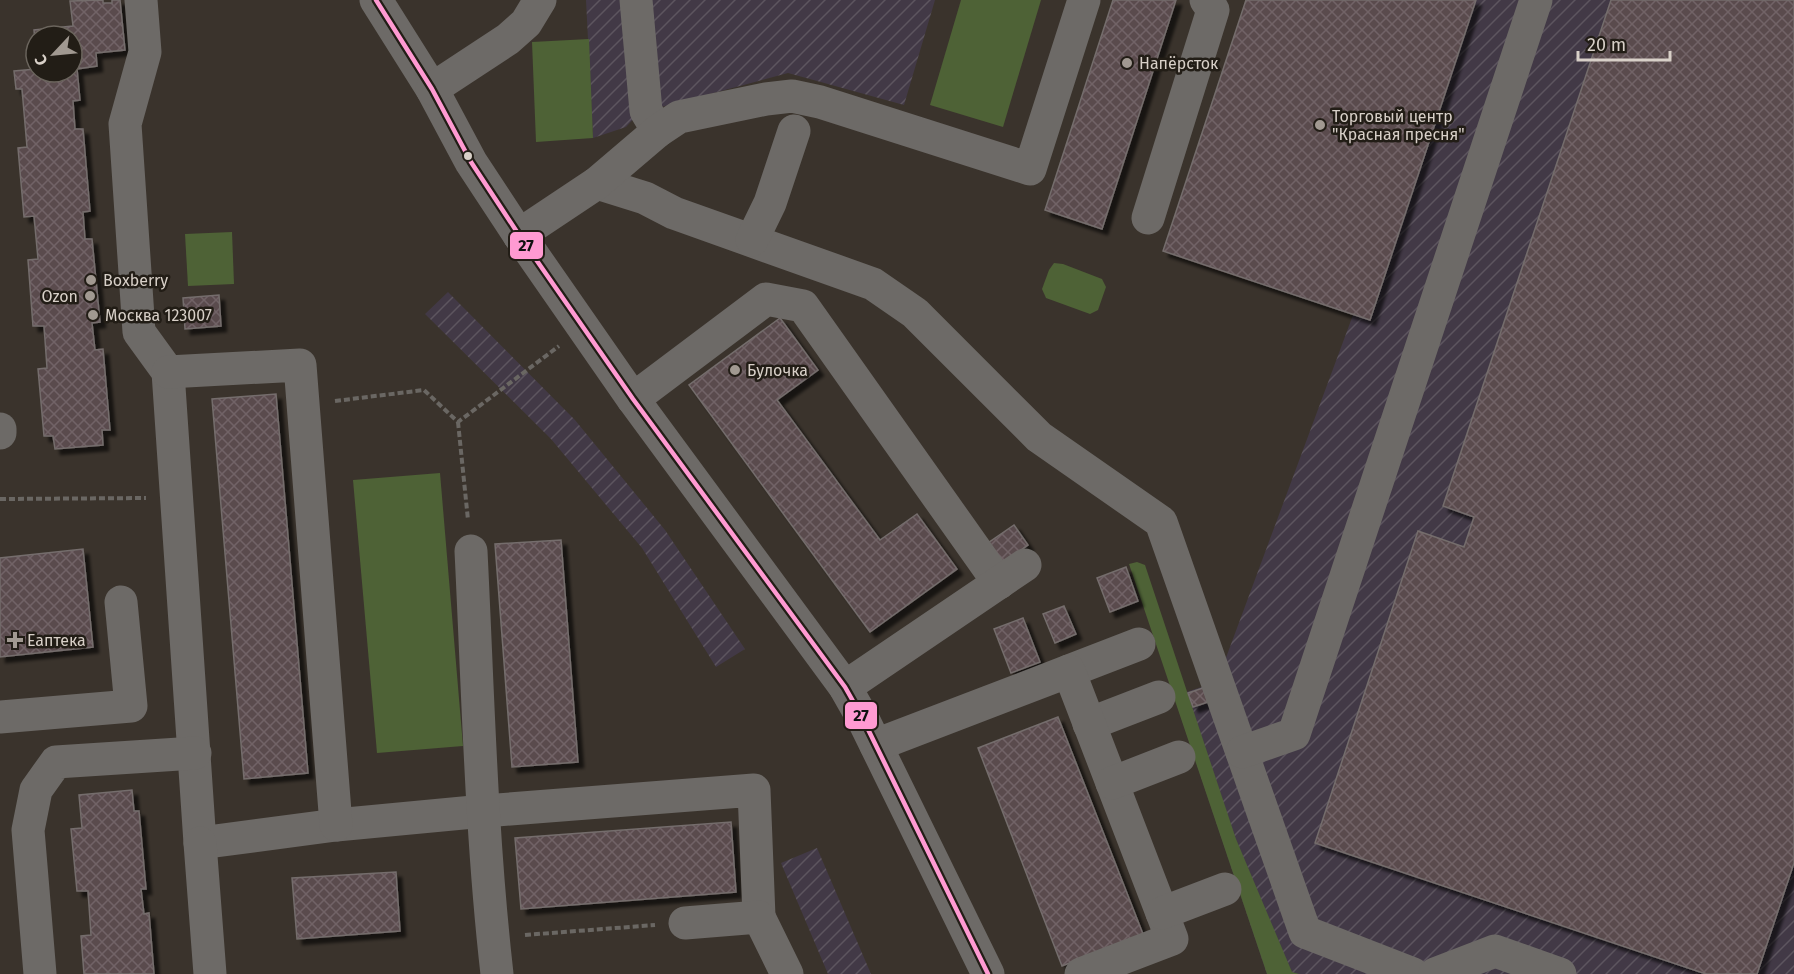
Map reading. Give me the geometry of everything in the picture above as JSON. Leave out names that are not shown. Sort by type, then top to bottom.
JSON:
[{"type":"street","points":[[141,0],[145,52],[125,124],[140,332],[168,372],[210,974]]},
{"type":"street","points":[[376,0],[432,89],[471,162],[519,235],[633,399],[845,687],[876,745],[988,974]]},
{"type":"street","points":[[432,89],[508,39],[526,23],[540,0]]},
{"type":"street","points":[[636,0],[646,111],[658,131]]},
{"type":"street","points":[[519,235],[597,183],[658,131],[679,117],[766,99],[792,96],[820,102],[1030,169],[1084,0]]},
{"type":"street","points":[[1148,218],[1213,10],[1206,0]]},
{"type":"street","points":[[1242,752],[1294,734],[1536,0]]},
{"type":"street","points":[[752,240],[770,202],[794,131]]},
{"type":"street","points":[[597,183],[645,198],[674,213],[873,284],[915,313],[1039,438],[1161,522],[1305,932],[1413,974]]},
{"type":"street","points":[[633,399],[766,298],[803,306],[1012,574],[845,687]]},
{"type":"street","points":[[168,372],[300,364],[336,825]]},
{"type":"street","points":[[471,551],[484,811],[497,974]]},
{"type":"street","points":[[0,717],[131,706],[121,602]]},
{"type":"street","points":[[876,745],[1139,644]]},
{"type":"street","points":[[1069,671],[1172,939],[1081,974]]},
{"type":"street","points":[[1089,724],[1159,697]]},
{"type":"street","points":[[40,974],[28,830],[36,790],[56,762],[195,753]]},
{"type":"street","points":[[1112,783],[1179,757]]},
{"type":"street","points":[[200,843],[336,825],[753,790],[759,918],[787,974]]},
{"type":"street","points":[[1162,913],[1225,889]]},
{"type":"street","points":[[685,923],[759,918]]},
{"type":"street","points":[[1436,974],[1495,951],[1560,974]]},
{"type":"path","points":[[458,422],[583,328]]},
{"type":"path","points":[[304,404],[424,390],[458,422],[471,551]]},
{"type":"path","points":[[0,499],[177,498]]},
{"type":"path","points":[[493,937],[685,923]]},
{"type":"shaded area","points":[[586,0],[935,0],[904,105],[788,73],[639,113],[626,127],[593,138]]},
{"type":"shaded area","points":[[1246,0],[1794,0],[1794,974],[1267,974],[1174,696],[1217,682],[1353,315],[1163,251]]},
{"type":"shaded area","points":[[448,292],[575,420],[665,530],[745,649],[716,667],[642,548],[551,439],[425,314]]},
{"type":"shaded area","points":[[817,848],[871,974],[828,974],[781,863]]},
{"type":"green space","points":[[961,0],[1041,0],[1003,127],[930,105]]},
{"type":"green space","points":[[589,39],[593,138],[536,142],[532,42]]},
{"type":"green space","points":[[232,232],[234,284],[188,286],[185,234]]},
{"type":"green space","points":[[1054,263],[1063,264],[1102,279],[1106,287],[1098,310],[1090,314],[1046,298],[1042,289]]},
{"type":"green space","points":[[440,473],[463,746],[377,753],[353,480]]},
{"type":"green space","points":[[1137,562],[1145,565],[1236,839],[1292,972],[1299,974],[1267,974],[1129,564]]},
{"type":"building","points":[[103,0],[103,3],[112,3],[112,0],[120,0],[125,50],[96,53],[97,66],[84,68],[84,24],[73,24],[70,1]]},
{"type":"building","points":[[1113,0],[1176,0],[1102,229],[1045,210]]},
{"type":"building","name":"Торговый центр \"Красная пресня\"","points":[[1246,0],[1476,0],[1370,320],[1163,251]]},
{"type":"building","points":[[1611,0],[1794,0],[1794,863],[1757,974],[1706,974],[1315,843],[1418,531],[1464,547],[1474,517],[1443,506]]},
{"type":"building","points":[[24,70],[24,84],[78,84],[80,100],[73,101],[75,129],[83,129],[90,211],[83,212],[85,239],[92,239],[100,322],[92,323],[95,350],[103,349],[110,430],[102,430],[103,445],[55,449],[53,436],[44,436],[38,369],[47,368],[44,326],[33,326],[28,260],[38,259],[34,216],[24,217],[18,148],[27,147],[22,89],[16,89],[14,71]]},
{"type":"building","points":[[219,295],[221,326],[185,329],[183,298]]},
{"type":"building","points":[[780,318],[818,370],[777,400],[880,540],[917,514],[957,569],[870,632],[689,385]]},
{"type":"building","points":[[276,394],[308,773],[244,779],[212,399]]},
{"type":"building","points":[[1014,525],[1028,545],[1003,563],[988,543]]},
{"type":"building","points":[[561,540],[578,762],[512,767],[495,544]]},
{"type":"building","points":[[83,549],[93,647],[0,657],[0,558]]},
{"type":"building","points":[[1126,567],[1138,601],[1110,612],[1097,578]]},
{"type":"building","points":[[1064,606],[1076,634],[1055,643],[1043,614]]},
{"type":"building","points":[[1023,618],[1040,662],[1011,673],[994,629]]},
{"type":"building","points":[[1203,688],[1208,702],[1193,707],[1188,693]]},
{"type":"building","points":[[1058,717],[1143,934],[1062,966],[978,748]]},
{"type":"building","points":[[132,790],[134,811],[139,811],[146,889],[141,889],[144,914],[149,913],[154,974],[84,974],[81,936],[91,935],[88,891],[77,891],[71,829],[82,828],[79,795]]},
{"type":"building","points":[[731,822],[736,892],[521,909],[515,838]]},
{"type":"building","points":[[396,872],[400,931],[297,939],[292,878]]},
{"type":"transit line","name":"27","points":[[376,0],[432,89],[471,162],[519,235],[633,399],[845,687],[862,717],[988,974]]},
{"type":"place","name":"Напёрсток","points":[[1127,63]]},
{"type":"place","name":"Торговый центр \"Красная пресня\"","points":[[1320,125]]},
{"type":"place","name":"Boxberry","points":[[91,280]]},
{"type":"place","name":"Ozon","points":[[90,296]]},
{"type":"place","name":"Москва 123007","points":[[93,315]]},
{"type":"place","name":"Булочка","points":[[735,370]]},
{"type":"place","name":"Еаптека","points":[[15,640]]}]
